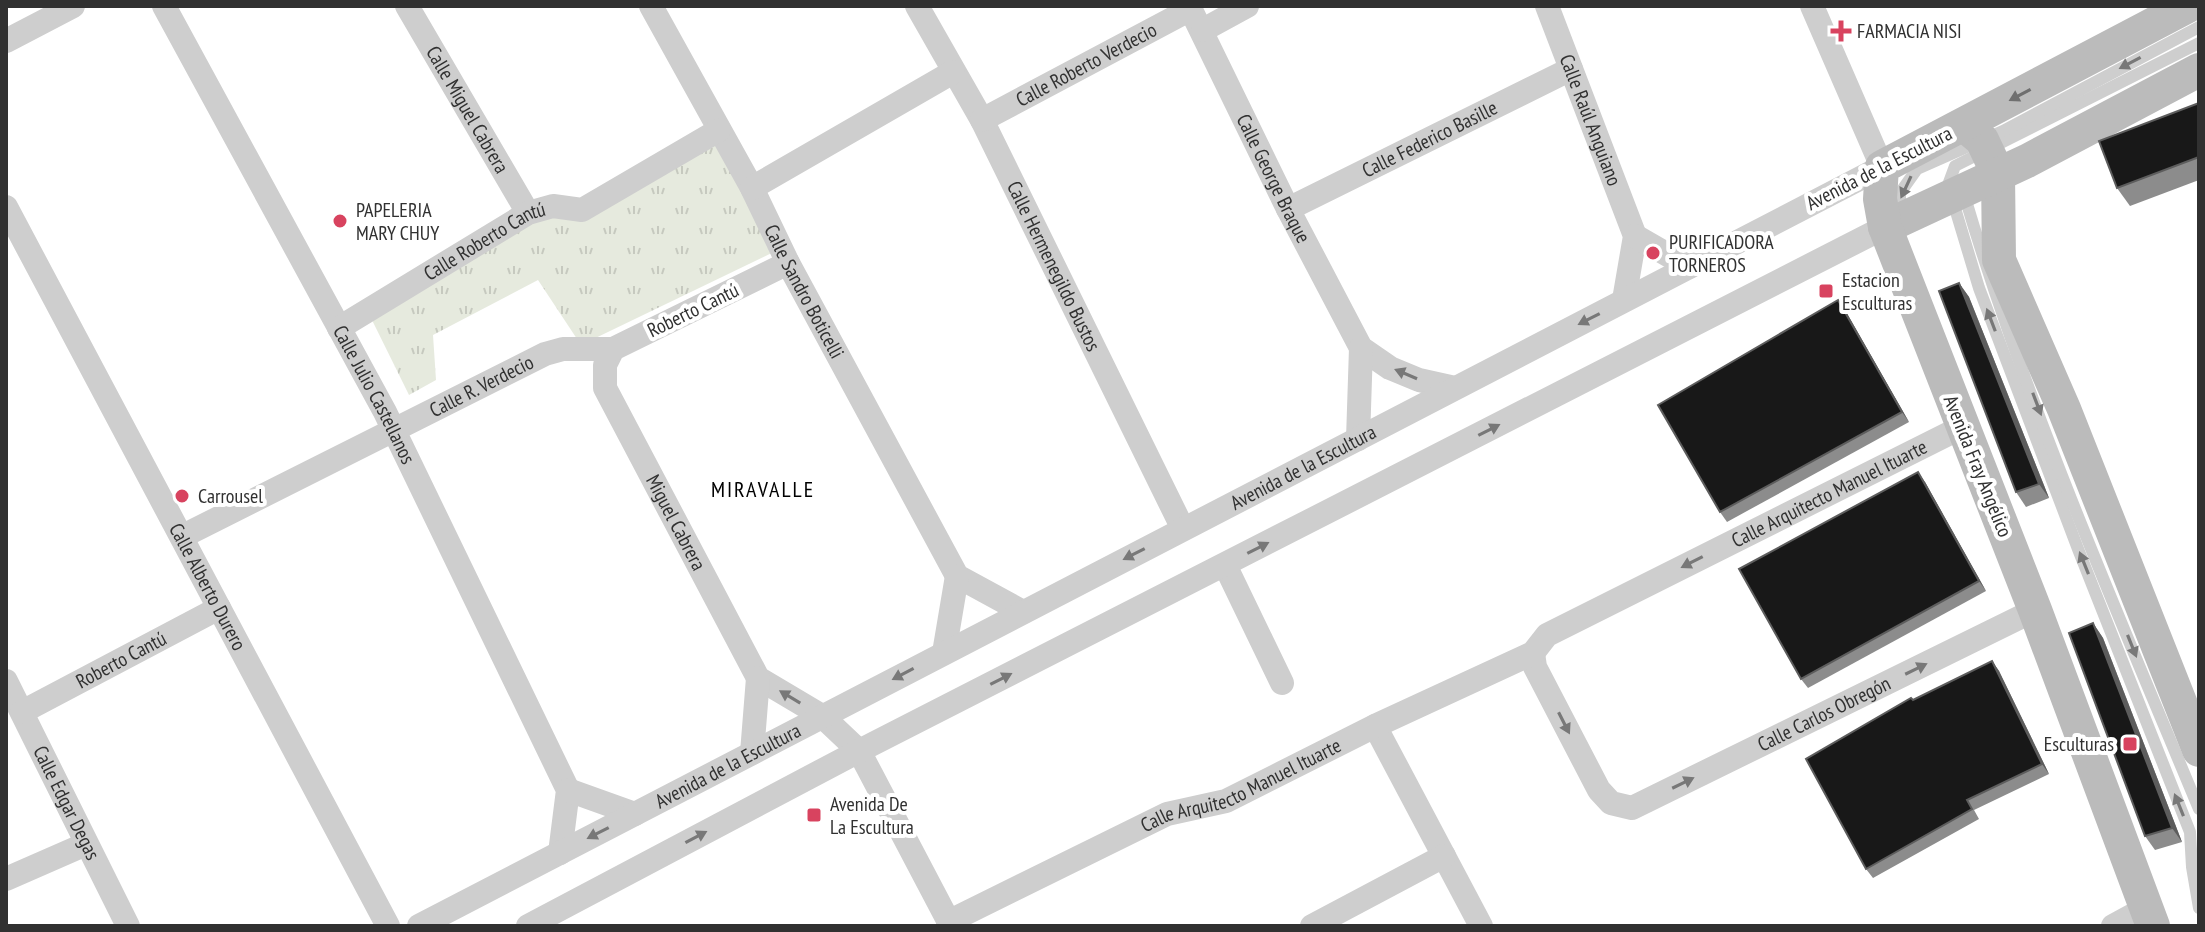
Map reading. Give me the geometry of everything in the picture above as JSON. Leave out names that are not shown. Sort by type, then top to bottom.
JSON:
[{"type":"street","points":[[6,41],[73,6]]},
{"type":"street","name":"Calle Julio Castellanos","points":[[164,6],[395,431],[568,790]]},
{"type":"street","name":"Calle Miguel Cabrera","points":[[407,6],[528,213]]},
{"type":"street","name":"Calle Sandro Boticelli","points":[[651,6],[752,188],[788,263],[957,576]]},
{"type":"street","name":"Calle Hermenegildo Bustos","points":[[917,6],[982,120],[1183,529]]},
{"type":"street","name":"Calle Roberto Verdecio","points":[[982,120],[1194,15],[1247,6]]},
{"type":"street","name":"Calle Raúl Anguiano","points":[[1547,6],[1635,236]]},
{"type":"street","name":"Avenida Fray Angélico","points":[[1812,6],[1882,167],[1880,199],[1892,224],[1962,427],[2152,910]]},
{"type":"street","name":"Avenida de la Escultura","points":[[528,926],[859,751],[1892,224],[1958,194],[1987,144],[2188,6]]},
{"type":"street","name":"Calle George Braque","points":[[1194,15],[1288,209],[1361,348],[1390,368],[1419,380],[1455,388]]},
{"type":"street","name":"Calle Federico Basille","points":[[1288,209],[1571,69]]},
{"type":"street","name":"Avenida de la Escultura","points":[[419,926],[1882,167],[1987,144],[2199,70]]},
{"type":"street","points":[[752,188],[953,72]]},
{"type":"street","name":"Calle Roberto Cantú","points":[[339,328],[528,213],[553,206],[582,210],[719,130]]},
{"type":"street","points":[[1987,144],[1999,260],[2064,409],[2199,750]]},
{"type":"street","name":"Calle Alberto Durero","points":[[6,207],[388,926]]},
{"type":"street","points":[[1624,300],[1635,236],[1689,267]]},
{"type":"street","name":"Roberto Cantú","points":[[609,357],[788,263]]},
{"type":"street","name":"Calle George Braque","points":[[1358,439],[1361,348]]},
{"type":"street","name":"Calle R. Verdecio","points":[[183,536],[545,354],[563,349],[609,357]]},
{"type":"street","name":"Miguel Cabrera","points":[[609,357],[605,388],[758,678]]},
{"type":"street","name":"Calle Arquitecto Manuel Ituarte","points":[[950,924],[1167,814],[1226,801],[1375,726],[1533,653],[1547,635],[1962,427]]},
{"type":"street","points":[[1225,565],[1282,683]]},
{"type":"street","points":[[944,653],[957,576],[1023,612]]},
{"type":"street","name":"Roberto Cantú","points":[[22,712],[219,608]]},
{"type":"street","name":"Calle Carlos Obregón","points":[[1533,653],[1535,667],[1599,790],[1611,803],[1632,808],[2035,610]]},
{"type":"street","points":[[752,753],[758,678],[822,716],[859,751],[950,924]]},
{"type":"street","name":"Calle Edgar Degas","points":[[7,685],[128,926]]},
{"type":"street","points":[[1375,726],[1481,926]]},
{"type":"street","points":[[560,853],[568,790],[635,814]]},
{"type":"street","points":[[6,879],[86,844]]},
{"type":"street","points":[[1312,926],[1444,856]]},
{"type":"street","points":[[2113,926],[2152,910]]},
{"type":"lane","points":[[1987,144],[2199,27]]},
{"type":"lane","points":[[2152,910],[2047,607],[1903,243],[1892,224],[1900,193],[1917,169],[1987,144],[2199,43]]},
{"type":"lane","points":[[1958,194],[2076,509],[2199,809]]},
{"type":"lane","points":[[1958,194],[1979,288],[2190,832],[2199,908]]},
{"type":"green space","points":[[721,141],[778,250],[581,345],[538,280],[433,335],[436,380],[409,395],[370,316],[551,212]]},
{"type":"building","points":[[2199,103],[2199,157],[2117,188],[2099,141]]},
{"type":"building","points":[[1959,283],[2039,484],[2016,492],[1939,291]]},
{"type":"building","points":[[1838,300],[1902,412],[1720,512],[1658,405]]},
{"type":"building","points":[[1918,472],[1979,581],[1801,679],[1739,569]]},
{"type":"building","name":"Esculturas","points":[[2093,623],[2172,828],[2145,836],[2069,633]]},
{"type":"building","points":[[1992,661],[2042,764],[1967,800],[1972,809],[1866,869],[1806,759],[1911,698],[1913,700]]},
{"type":"place","name":"FARMACIA NISI","points":[[1841,31]]},
{"type":"place","name":"PAPELERIA MARY CHUY","points":[[340,221]]},
{"type":"place","name":"PURIFICADORA TORNEROS","points":[[1653,253]]},
{"type":"place","name":"Estacion Esculturas","points":[[1826,291]]},
{"type":"place","name":"Carrousel","points":[[182,496]]},
{"type":"place","name":"Esculturas","points":[[2130,744]]},
{"type":"place","name":"Avenida De La Escultura","points":[[814,815]]},
{"type":"district","name":"MIRAVALLE","points":[[763,489]]}]
